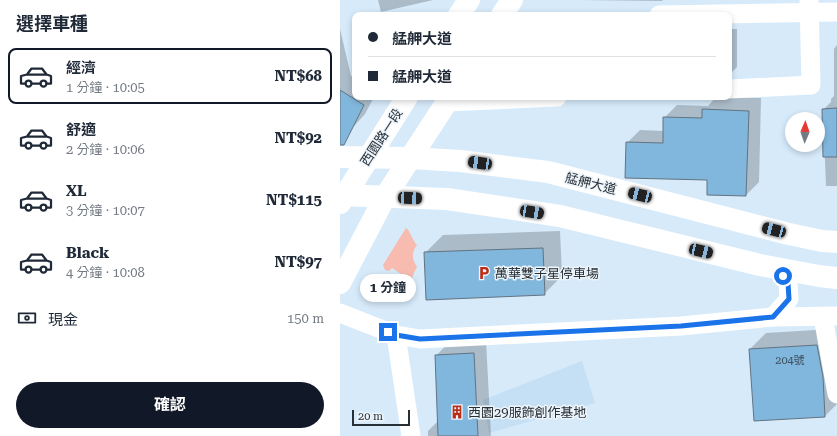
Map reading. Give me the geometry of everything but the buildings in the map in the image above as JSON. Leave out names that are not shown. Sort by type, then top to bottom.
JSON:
[{"type":"main road","points":[[461,12],[469,0]]},
{"type":"main road","points":[[504,12],[512,0]]},
{"type":"main road","name":"西園路一段","points":[[345,192],[405,100]]},
{"type":"main road","points":[[340,283],[386,197],[448,100]]},
{"type":"main road","name":"艋舺大道","points":[[340,157],[410,158],[467,162],[548,172],[789,234],[837,242]]},
{"type":"main road","points":[[345,192],[386,197],[448,199],[560,216],[778,269],[837,278]]},
{"type":"street","points":[[709,12],[809,6],[837,12]]},
{"type":"street","points":[[732,89],[811,85],[809,6]]},
{"type":"street","points":[[773,317],[789,299],[788,283],[778,269]]},
{"type":"street","points":[[340,313],[379,330],[396,335],[420,339],[681,326],[773,317],[830,317],[837,394]]},
{"type":"street","points":[[396,335],[411,436]]},
{"type":"shaded area","points":[[406,228],[417,245],[413,256],[417,267],[411,282],[413,298],[399,299],[391,297],[379,290],[381,287],[390,293],[401,274],[392,268],[389,271],[385,270],[383,265]]},
{"type":"shaded area","points":[[582,361],[595,403],[489,433],[483,400]]},
{"type":"place","name":"萬華雙子星停車場","points":[[484,273]]},
{"type":"place","name":"西園29服飾創作基地","points":[[457,412]]},
{"type":"route","points":[[388,332],[396,335],[420,339],[681,326],[773,317],[789,299],[788,283],[783,276]]}]
